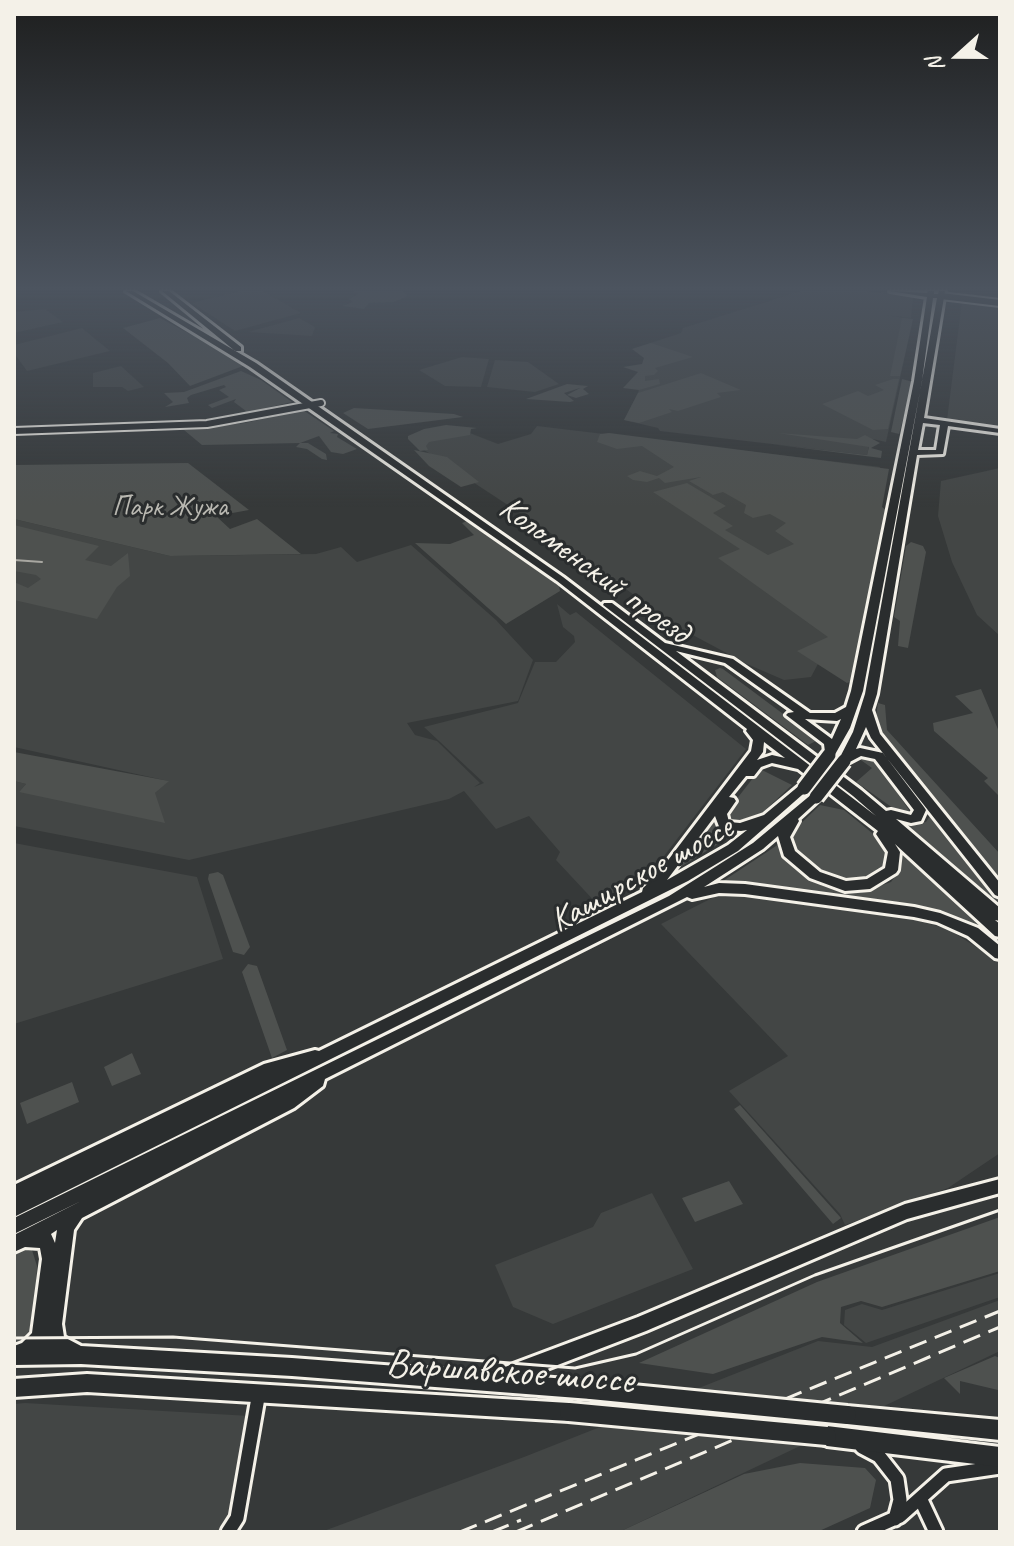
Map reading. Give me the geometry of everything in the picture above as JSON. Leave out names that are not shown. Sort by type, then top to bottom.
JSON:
[{"type":"main road","name":"Коломенский проезд","points":[[248,363],[316,404]]},
{"type":"main road","name":"Коломенский проезд","points":[[259,363],[641,630],[814,774],[856,800],[1000,932]]},
{"type":"main road","name":"Каширское шоссе","points":[[14,1209],[674,899],[758,846],[799,813],[816,797],[845,759],[867,711],[913,453],[922,363]]},
{"type":"main road","name":"Каширское шоссе","points":[[15,1238],[344,1055],[733,848],[804,788],[830,754],[853,706],[927,363]]},
{"type":"main road","points":[[915,421],[1000,431]]},
{"type":"main road","points":[[913,453],[940,452],[944,423]]},
{"type":"main road","name":"Коломенский проезд","points":[[412,470],[720,695],[1000,916]]},
{"type":"main road","points":[[641,630],[672,648],[729,661],[807,716],[837,717],[853,706]]},
{"type":"main road","points":[[637,901],[661,879],[757,752],[760,743],[720,695],[707,670],[720,664],[730,667],[827,741],[830,754]]},
{"type":"main road","points":[[867,711],[875,735],[1000,892]]},
{"type":"main road","points":[[845,759],[866,752],[881,758],[920,810],[919,815],[903,820],[856,800]]},
{"type":"main road","points":[[786,804],[745,827],[728,828],[720,818],[762,761],[779,759],[814,774]]},
{"type":"main road","points":[[799,813],[784,837],[789,853],[815,875],[833,884],[857,887],[884,877],[891,870],[894,852],[891,843],[856,800]]},
{"type":"main road","points":[[674,899],[719,888],[745,889],[914,912],[940,918],[973,932],[1000,954]]},
{"type":"main road","points":[[956,889],[1000,945]]},
{"type":"main road","points":[[14,1193],[269,1068],[344,1055]]},
{"type":"main road","points":[[15,1238],[288,1103],[344,1055]]},
{"type":"main road","points":[[489,1381],[640,1325],[905,1212],[1000,1186]]},
{"type":"main road","points":[[81,1355],[56,1342],[53,1324],[66,1228],[73,1216],[85,1206]]},
{"type":"main road","points":[[14,1355],[28,1350],[40,1337],[51,1259],[51,1247],[46,1240],[15,1238]]},
{"type":"main road","name":"Варшавское шоссе","points":[[14,1355],[81,1355],[489,1381],[1000,1430]]},
{"type":"main road","name":"Варшавское шоссе","points":[[14,1388],[87,1383],[569,1412],[1000,1457]]},
{"type":"street","points":[[14,431],[207,424],[316,404]]},
{"type":"street","points":[[228,1532],[237,1518],[259,1392]]},
{"type":"street","points":[[829,1437],[863,1447],[890,1467],[899,1491],[895,1519]]},
{"type":"street","points":[[864,1532],[895,1519],[921,1500],[946,1475],[967,1469],[1000,1467]]},
{"type":"street","points":[[921,1500],[936,1532]]},
{"type":"shaded area","points":[[21,363],[60,363],[27,371]]},
{"type":"shaded area","points":[[442,363],[488,363],[481,387],[445,386],[419,370]]},
{"type":"shaded area","points":[[494,363],[530,363],[559,384],[535,392],[487,387]]},
{"type":"shaded area","points":[[647,363],[903,363],[886,442],[873,439],[864,444],[869,446],[867,455],[660,431],[624,420],[638,393]]},
{"type":"shaded area","points":[[954,363],[1000,363],[1000,427],[947,420]]},
{"type":"shaded area","points":[[121,366],[144,387],[128,391],[122,387],[93,387],[93,373]]},
{"type":"shaded area","points":[[537,426],[880,467],[845,613],[811,677],[784,680],[674,625],[555,536],[418,446],[421,441],[462,430],[498,444],[531,434]]},
{"type":"shaded area","points":[[1000,468],[1000,636],[977,615],[952,562],[938,516],[941,481]]},
{"type":"shaded area","points":[[14,519],[170,556],[316,554],[341,547],[357,562],[411,545],[496,620],[533,660],[518,701],[407,723],[415,735],[437,741],[480,783],[474,787],[484,783],[424,727],[518,703],[535,662],[556,662],[575,642],[574,636],[563,627],[557,604],[570,615],[576,612],[746,749],[640,886],[598,905],[556,860],[560,852],[529,816],[496,829],[464,791],[449,799],[189,860],[14,826],[14,781],[26,784],[19,792],[155,793],[168,781],[14,747]]},
{"type":"shaded area","points":[[14,843],[197,877],[223,959],[14,1024]]},
{"type":"shaded area","points":[[765,895],[905,917],[948,929],[1000,962],[1000,1153],[948,1188],[845,1225],[840,1214],[729,1091],[788,1056],[661,924],[714,897]]},
{"type":"shaded area","points":[[652,1193],[693,1269],[553,1324],[513,1307],[495,1265],[593,1227],[601,1213]]},
{"type":"shaded area","points":[[1000,1273],[1000,1297],[866,1343],[844,1325],[845,1310],[862,1304],[882,1310]]},
{"type":"shaded area","points":[[1000,1300],[1000,1351],[619,1532],[321,1532],[524,1457],[818,1341],[872,1347]]},
{"type":"shaded area","points":[[14,1404],[250,1416],[233,1514],[220,1532],[14,1532]]},
{"type":"green space","points":[[168,363],[239,363],[243,366],[190,386]]},
{"type":"green space","points":[[672,363],[655,368],[658,371],[654,375],[645,376],[645,381],[659,379],[660,384],[639,390],[623,388],[638,372],[623,367]]},
{"type":"green space","points":[[893,363],[903,363],[900,376],[890,376]]},
{"type":"green space","points":[[241,371],[261,380],[292,402],[235,415],[246,411],[234,402],[236,399],[212,408],[208,405],[229,397],[219,390],[226,387],[224,385],[191,395],[187,398],[189,403],[165,407],[173,402],[164,393],[184,392]]},
{"type":"green space","points":[[701,373],[741,390],[717,393],[721,397],[678,411],[669,409],[672,412],[639,423],[624,420],[638,393]]},
{"type":"green space","points":[[899,379],[888,429],[873,430],[822,404],[858,391],[868,396],[884,390],[875,385]]},
{"type":"green space","points":[[902,379],[913,382],[899,434],[891,432]]},
{"type":"green space","points":[[567,384],[588,386],[583,389],[589,394],[576,398],[567,395],[580,388],[564,393],[574,401],[570,402],[526,399]]},
{"type":"green space","points":[[354,408],[463,417],[368,429],[343,413]]},
{"type":"green space","points":[[303,410],[334,431],[330,433],[338,434],[337,437],[357,449],[343,454],[331,452],[319,436],[300,443],[202,445],[184,430],[245,423]]},
{"type":"green space","points":[[446,425],[477,428],[471,429],[470,435],[429,442],[426,446],[428,450],[420,451],[408,439],[408,436],[424,429]]},
{"type":"green space","points":[[778,433],[857,439],[865,435],[880,443],[871,448],[882,451],[881,458],[771,444],[867,455],[869,447]]},
{"type":"green space","points":[[600,434],[889,469],[882,507],[886,510],[852,681],[847,683],[797,651],[828,637],[718,558],[740,549],[653,492],[687,483],[726,506],[713,513],[733,526],[725,530],[768,555],[794,544],[775,531],[786,523],[770,514],[753,518],[744,513],[746,505],[723,492],[713,495],[689,481],[701,477],[665,483],[659,478],[647,482],[633,480],[627,476],[640,471],[657,476],[674,467],[642,446],[617,449],[597,442]]},
{"type":"green space","points":[[300,443],[308,443],[326,454],[327,460],[307,449],[296,447]]},
{"type":"green space","points":[[414,450],[447,457],[479,482],[461,487],[429,466]]},
{"type":"green space","name":"Парк Жужа","points":[[188,463],[249,510],[216,516],[230,529],[257,519],[301,554],[170,556],[14,519],[14,465]]},
{"type":"green space","points":[[467,521],[559,586],[560,591],[506,624],[415,543],[450,544],[474,535],[462,523]]},
{"type":"green space","points":[[14,525],[99,546],[85,560],[111,566],[128,553],[130,576],[117,587],[97,619],[14,600],[14,582],[28,588],[41,579],[36,575],[14,571]]},
{"type":"green space","points":[[911,542],[923,546],[926,552],[908,648],[898,646],[900,621],[894,617],[906,546]]},
{"type":"green space","points":[[720,668],[818,740],[808,745],[717,677],[715,670]]},
{"type":"green space","points":[[981,689],[1000,734],[1000,797],[984,781],[988,778],[934,731],[933,723],[973,713],[955,696]]},
{"type":"green space","points":[[878,703],[885,705],[887,730],[1000,854],[1000,881],[879,731],[875,724]]},
{"type":"green space","points":[[14,752],[169,781],[155,793],[165,823],[19,792],[26,784],[14,781]]},
{"type":"green space","points":[[873,757],[911,813],[900,813],[856,782],[872,768],[858,758]]},
{"type":"green space","points":[[760,769],[792,785],[758,817],[738,824],[727,822],[725,814]]},
{"type":"green space","points":[[820,805],[844,810],[883,842],[887,861],[882,871],[866,880],[836,879],[819,872],[805,860],[792,845],[790,834]]},
{"type":"green space","points":[[713,816],[721,828],[743,829],[672,872]]},
{"type":"green space","points":[[930,816],[1000,899],[1000,906],[906,825],[926,822]]},
{"type":"green space","points":[[779,844],[786,857],[811,879],[825,887],[860,893],[891,882],[899,871],[903,855],[989,935],[926,909],[747,883],[717,885]]},
{"type":"green space","points":[[218,872],[223,875],[250,947],[244,955],[233,952],[208,879],[209,874]]},
{"type":"green space","points":[[248,964],[257,966],[287,1050],[272,1058],[242,972]]},
{"type":"green space","points":[[132,1053],[141,1074],[112,1086],[104,1067]]},
{"type":"green space","points":[[72,1082],[79,1102],[27,1124],[20,1103]]},
{"type":"green space","points":[[740,1105],[841,1218],[833,1224],[734,1109]]},
{"type":"green space","points":[[729,1181],[743,1204],[695,1222],[682,1198]]},
{"type":"green space","points":[[1000,1217],[1000,1271],[882,1307],[861,1301],[841,1307],[840,1323],[863,1343],[822,1337],[713,1374],[639,1363],[817,1282]]},
{"type":"green space","points":[[23,1249],[32,1250],[37,1266],[34,1336],[28,1343],[14,1346],[14,1254]]},
{"type":"green space","points":[[995,1356],[1000,1358],[998,1390],[960,1381],[960,1394],[944,1378]]},
{"type":"green space","points":[[800,1463],[865,1468],[876,1480],[870,1508],[817,1532],[619,1532],[744,1474]]},
{"type":"waterway","points":[[14,560],[42,562]]},
{"type":"tram line","points":[[14,1338],[173,1337],[575,1368],[636,1354],[815,1275],[1000,1210]]},
{"type":"railway","points":[[460,1532],[1000,1311]]},
{"type":"railway","points":[[516,1532],[1000,1327]]},
{"type":"railway","points":[[492,1532],[521,1520]]}]
